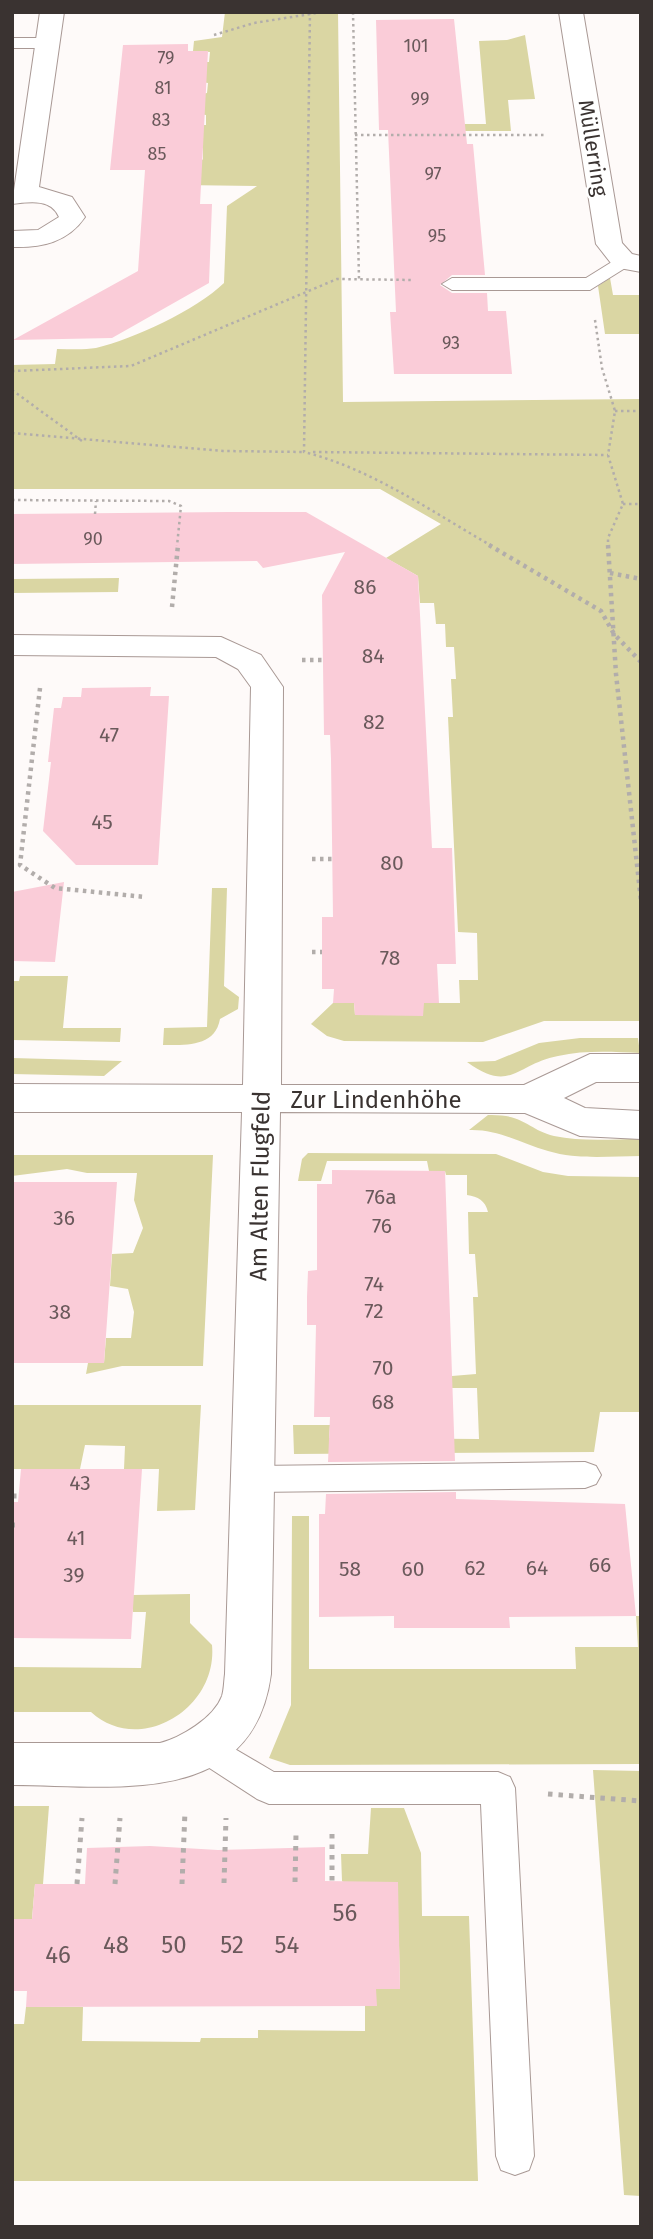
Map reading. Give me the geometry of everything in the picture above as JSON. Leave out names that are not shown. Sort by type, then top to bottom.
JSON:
[{"type":"street","points":[[12,239],[48,236],[60,231],[72,217],[64,203],[54,198],[19,195],[52,12]]},
{"type":"street","name":"Müllerring","points":[[571,12],[609,244],[632,263]]},
{"type":"street","name":"Am Alten Flugfeld","points":[[12,645],[221,647],[242,655],[260,669],[267,687],[262,1100],[248,1674],[244,1702],[230,1724],[205,1747],[188,1758],[160,1764],[12,1764]]},
{"type":"street","name":"Zur Lindenhöhe","points":[[530,1099],[590,1068],[641,1068]]},
{"type":"street","name":"Zur Lindenhöhe","points":[[12,1098],[530,1099],[580,1122],[641,1125]]},
{"type":"lane","points":[[12,43],[48,43]]},
{"type":"lane","points":[[452,284],[590,284],[632,263]]},
{"type":"lane","points":[[252,1479],[585,1475]]},
{"type":"lane","points":[[205,1747],[269,1788],[498,1788],[515,2156]]},
{"type":"path","points":[[214,35],[264,21],[323,12]]},
{"type":"path","points":[[353,12],[359,279]]},
{"type":"path","points":[[304,452],[310,14]]},
{"type":"path","points":[[355,135],[591,135]]},
{"type":"path","points":[[12,371],[131,366],[337,279],[444,280],[452,284]]},
{"type":"path","points":[[590,284],[603,368],[615,411],[608,456],[623,504],[608,538],[614,634],[641,901]]},
{"type":"path","points":[[12,390],[82,441]]},
{"type":"path","points":[[615,411],[641,411]]},
{"type":"path","points":[[12,433],[223,451],[608,456]]},
{"type":"path","points":[[304,452],[337,460],[366,475],[582,597],[601,611],[614,634],[641,662]]},
{"type":"path","points":[[12,500],[169,501],[181,506],[172,612]]},
{"type":"path","points":[[95,514],[96,501]]},
{"type":"path","points":[[623,504],[641,504]]},
{"type":"path","points":[[610,573],[641,579]]},
{"type":"path","points":[[40,687],[20,865],[55,888],[145,897]]},
{"type":"path","points":[[498,1788],[641,1801]]},
{"type":"path","points":[[182,1884],[185,1807]]},
{"type":"path","points":[[77,1884],[82,1809]]},
{"type":"path","points":[[115,1884],[120,1809]]},
{"type":"path","points":[[224,1883],[226,1814]]},
{"type":"shaded area","points":[[225,12],[338,12],[343,402],[641,399],[641,1021],[544,1021],[483,1042],[344,1041],[327,1036],[311,1024],[333,1003],[354,1003],[355,1015],[424,1003],[460,1003],[459,980],[478,980],[477,933],[458,932],[448,717],[453,717],[451,679],[456,679],[454,647],[446,647],[445,624],[436,624],[434,603],[420,603],[418,576],[386,558],[441,524],[380,489],[12,489],[12,365],[55,364],[57,349],[96,348],[128,338],[181,313],[224,283],[227,206],[257,186],[182,185],[203,159],[203,148],[196,148],[197,125],[206,125],[206,115],[199,114],[201,94],[207,93],[208,83],[201,82],[202,62],[209,62],[210,52],[193,51],[194,41],[222,37]]},
{"type":"shaded area","points":[[525,35],[535,99],[508,100],[511,131],[464,131],[463,124],[486,124],[479,41],[507,40]]},
{"type":"shaded area","points":[[610,278],[613,295],[641,295],[641,334],[605,334],[598,286]]},
{"type":"shaded area","points":[[119,578],[118,592],[12,593],[12,579]]},
{"type":"shaded area","points":[[212,888],[227,888],[224,986],[239,997],[238,1009],[220,1019],[217,1028],[206,1040],[190,1044],[163,1045],[164,1028],[207,1027]]},
{"type":"shaded area","points":[[20,976],[68,976],[63,1028],[121,1028],[120,1042],[12,1040],[12,981],[19,981]]},
{"type":"shaded area","points":[[580,1038],[638,1038],[640,1053],[568,1054],[544,1060],[504,1076],[494,1076],[467,1062],[495,1061],[539,1043]]},
{"type":"shaded area","points":[[12,1058],[122,1061],[104,1076],[12,1074]]},
{"type":"shaded area","points":[[488,1115],[518,1119],[545,1133],[565,1138],[641,1139],[641,1156],[570,1156],[500,1134],[469,1130]]},
{"type":"shaded area","points":[[308,1153],[496,1154],[543,1172],[568,1176],[641,1177],[641,1412],[600,1412],[594,1452],[294,1454],[293,1425],[330,1425],[329,1438],[479,1439],[477,1388],[452,1388],[452,1376],[476,1374],[473,1297],[478,1297],[475,1254],[469,1254],[468,1212],[488,1212],[485,1205],[478,1198],[467,1195],[467,1175],[446,1175],[445,1171],[429,1171],[427,1161],[327,1161],[321,1181],[298,1181],[302,1159]]},
{"type":"shaded area","points":[[12,1155],[213,1155],[203,1366],[122,1366],[86,1374],[88,1363],[104,1363],[106,1338],[131,1338],[134,1312],[128,1289],[110,1286],[112,1254],[133,1253],[143,1228],[134,1200],[137,1173],[87,1173],[67,1169],[12,1176]]},
{"type":"shaded area","points":[[12,1405],[201,1405],[195,1510],[157,1511],[159,1469],[124,1469],[125,1446],[85,1445],[80,1469],[12,1469]]},
{"type":"shaded area","points":[[292,1516],[309,1516],[309,1669],[576,1669],[575,1647],[638,1647],[636,1616],[641,1616],[641,1764],[290,1765],[269,1758],[291,1705]]},
{"type":"shaded area","points":[[190,1594],[190,1623],[212,1645],[210,1668],[202,1689],[189,1706],[172,1719],[152,1727],[131,1729],[110,1724],[91,1712],[12,1712],[12,1667],[141,1668],[146,1612],[133,1612],[133,1595]]},
{"type":"shaded area","points":[[593,1770],[641,1771],[641,2196],[624,2195]]},
{"type":"shaded area","points":[[12,1806],[49,1806],[43,1884],[35,1884],[32,1919],[12,1919]]},
{"type":"shaded area","points":[[371,1808],[404,1808],[421,1853],[422,1916],[469,1916],[478,2181],[12,2181],[12,2024],[24,2024],[26,2007],[83,2007],[82,2041],[200,2042],[201,2038],[258,2038],[258,2030],[365,2031],[365,2006],[376,1989],[400,1989],[399,1945],[342,1881],[341,1854],[368,1854]]},
{"type":"building","points":[[454,19],[467,144],[473,144],[485,275],[452,275],[440,285],[452,293],[487,293],[488,311],[506,311],[512,374],[394,374],[390,312],[396,312],[388,130],[379,130],[376,20]]},
{"type":"building","points":[[188,44],[188,51],[208,51],[200,204],[212,204],[209,283],[112,338],[13,340],[138,271],[145,170],[110,170],[123,45]]},
{"type":"building","points":[[306,512],[418,576],[432,848],[452,848],[456,964],[437,964],[439,1003],[424,1003],[423,1016],[355,1015],[354,1003],[333,1003],[334,989],[322,989],[322,917],[333,917],[331,759],[330,735],[324,735],[322,595],[345,552],[263,568],[257,561],[12,564],[12,514]]},
{"type":"building","points":[[151,687],[150,696],[169,696],[158,865],[76,865],[43,831],[54,708],[61,708],[63,697],[81,697],[82,688]]},
{"type":"building","points":[[64,882],[55,962],[12,961],[12,892]]},
{"type":"building","points":[[332,1170],[445,1171],[455,1461],[328,1462],[330,1417],[314,1417],[316,1325],[307,1325],[307,1297],[308,1271],[317,1270],[317,1184],[332,1184]]},
{"type":"building","points":[[12,1182],[117,1182],[104,1363],[12,1363]]},
{"type":"building","points":[[21,1469],[142,1469],[131,1639],[12,1638],[12,1502],[18,1502]]},
{"type":"building","points":[[456,1492],[456,1499],[625,1504],[636,1616],[509,1617],[510,1628],[394,1628],[394,1616],[319,1617],[319,1514],[325,1514],[326,1494]]},
{"type":"building","points":[[150,1846],[218,1850],[325,1847],[325,1881],[398,1882],[400,1989],[376,1989],[377,2006],[26,2007],[27,1991],[12,1991],[12,1919],[32,1919],[35,1884],[85,1884],[87,1848]]}]
